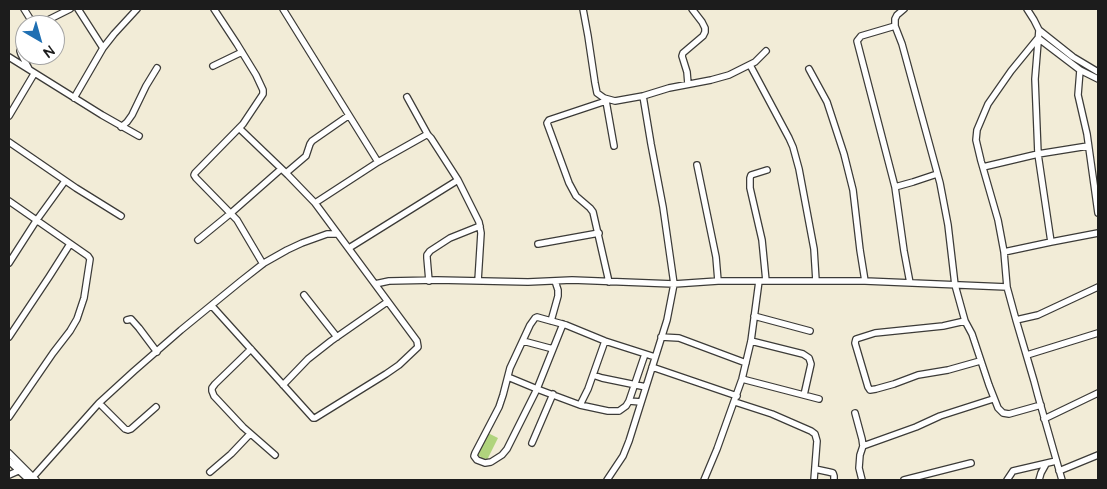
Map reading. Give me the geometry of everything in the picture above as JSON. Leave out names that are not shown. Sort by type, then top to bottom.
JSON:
[{"type":"street","points":[[58,15],[70,9]]},
{"type":"street","points":[[78,9],[103,48]]},
{"type":"street","points":[[74,98],[103,48],[137,9]]},
{"type":"street","points":[[214,9],[256,75],[263,94],[243,124],[194,175],[237,220],[262,264]]},
{"type":"street","points":[[282,9],[378,162]]},
{"type":"street","points":[[583,9],[597,93],[605,100],[614,146]]},
{"type":"street","points":[[688,84],[682,53],[706,32],[702,22],[692,9]]},
{"type":"street","points":[[904,9],[894,19],[895,26],[902,44],[937,174],[948,225],[955,285],[965,321],[972,334],[980,361],[1000,411],[1009,414],[1041,406]]},
{"type":"street","points":[[1027,9],[1039,30],[1073,57],[1098,72]]},
{"type":"street","points":[[895,26],[861,36],[857,40],[895,187],[910,283]]},
{"type":"street","points":[[1039,30],[1035,79],[1038,154],[1051,242]]},
{"type":"street","points":[[1038,38],[1080,70],[1098,79]]},
{"type":"street","points":[[1038,38],[988,104],[977,130],[976,140],[998,220],[1008,287],[1016,320],[1062,480]]},
{"type":"street","points":[[609,282],[593,212],[576,196],[569,182],[547,124],[549,120],[605,100],[615,101],[643,96],[729,75],[750,65],[766,51]]},
{"type":"street","points":[[213,66],[242,52]]},
{"type":"street","points":[[9,57],[121,127],[139,136]]},
{"type":"street","points":[[27,65],[32,72]]},
{"type":"street","points":[[750,65],[790,138],[793,147],[814,249],[816,281]]},
{"type":"street","points":[[121,127],[132,115],[157,68]]},
{"type":"street","points":[[809,68],[827,102],[844,154],[853,190],[865,281]]},
{"type":"street","points":[[1080,70],[1078,95],[1087,134],[1098,213]]},
{"type":"street","points":[[9,116],[32,72]]},
{"type":"street","points":[[645,104],[651,93]]},
{"type":"street","points":[[607,480],[623,456],[629,441],[671,306],[674,284],[663,207],[643,96]]},
{"type":"street","points":[[407,97],[428,135],[458,180],[479,222],[478,281]]},
{"type":"street","points":[[198,240],[284,171],[306,156],[312,142],[348,116]]},
{"type":"street","points":[[212,306],[311,416],[315,418],[399,365],[416,350],[418,344],[315,204],[239,128]]},
{"type":"street","points":[[315,204],[378,162],[428,135]]},
{"type":"street","points":[[9,142],[66,182],[121,216]]},
{"type":"street","points":[[983,167],[1038,154],[1088,146]]},
{"type":"street","points":[[697,165],[716,258],[718,282]]},
{"type":"street","points":[[766,281],[762,240],[750,188],[750,178],[751,175],[767,170]]},
{"type":"street","points":[[895,187],[937,174]]},
{"type":"street","points":[[348,248],[458,180]]},
{"type":"street","points":[[9,263],[36,220],[66,182]]},
{"type":"street","points":[[9,201],[90,258],[84,298],[78,319],[9,417]]},
{"type":"street","points":[[429,281],[427,255],[430,251],[450,238],[480,226]]},
{"type":"street","points":[[327,234],[333,227]]},
{"type":"street","points":[[538,244],[599,233]]},
{"type":"street","points":[[1004,252],[1098,233]]},
{"type":"street","points":[[33,479],[99,403],[262,264],[302,243],[327,234],[338,234]]},
{"type":"street","points":[[9,338],[70,244]]},
{"type":"street","points":[[375,284],[389,281],[555,281],[674,284],[759,281],[865,281],[1008,287]]},
{"type":"street","points":[[551,321],[558,296],[555,281]]},
{"type":"street","points":[[704,480],[717,450],[742,379],[751,341],[759,281]]},
{"type":"street","points":[[1016,320],[1038,315],[1098,287]]},
{"type":"street","points":[[304,295],[337,337]]},
{"type":"street","points":[[283,385],[308,359],[387,302]]},
{"type":"street","points":[[754,316],[810,331]]},
{"type":"street","points":[[563,324],[537,388],[507,449],[502,455],[491,462],[485,463],[477,460],[474,456],[475,453],[499,407],[510,368],[535,318],[538,317],[563,324],[605,341],[655,357]]},
{"type":"street","points":[[127,320],[131,319],[157,352]]},
{"type":"street","points":[[965,321],[942,326],[875,333],[856,339],[855,343],[868,387],[870,390],[876,389],[918,375],[948,370],[980,361]]},
{"type":"street","points":[[1027,355],[1098,333]]},
{"type":"street","points":[[661,337],[679,338],[746,363]]},
{"type":"street","points":[[523,341],[553,349]]},
{"type":"street","points":[[580,405],[588,389],[605,341]]},
{"type":"street","points":[[751,341],[803,354],[811,360],[804,395]]},
{"type":"street","points":[[250,349],[215,384],[212,391],[214,396],[230,414],[275,455]]},
{"type":"street","points":[[508,377],[580,405],[616,411],[621,410],[629,401],[645,354]]},
{"type":"street","points":[[652,366],[811,431],[815,434],[817,441],[814,480]]},
{"type":"street","points":[[593,374],[602,378],[646,387]]},
{"type":"street","points":[[742,379],[820,399]]},
{"type":"street","points":[[1044,419],[1098,393]]},
{"type":"street","points":[[532,443],[553,394]]},
{"type":"street","points":[[863,446],[916,428],[940,416],[994,399]]},
{"type":"street","points":[[629,401],[641,402]]},
{"type":"street","points":[[99,403],[128,430],[156,406]]},
{"type":"street","points":[[855,413],[863,446],[859,468],[862,480]]},
{"type":"street","points":[[210,472],[250,434]]},
{"type":"street","points":[[9,453],[33,479]]},
{"type":"street","points":[[1059,471],[1098,456]]},
{"type":"street","points":[[9,461],[18,471],[33,479]]},
{"type":"street","points":[[1007,480],[1013,471],[1056,461]]},
{"type":"street","points":[[904,480],[971,463]]},
{"type":"street","points":[[1038,480],[1046,464]]},
{"type":"street","points":[[815,469],[833,473],[834,480]]},
{"type":"street","points":[[9,475],[18,471]]},
{"type":"street","points":[[707,473],[711,480]]},
{"type":"green space","points":[[488,433],[498,438],[487,460],[485,458],[484,461],[477,455]]}]
